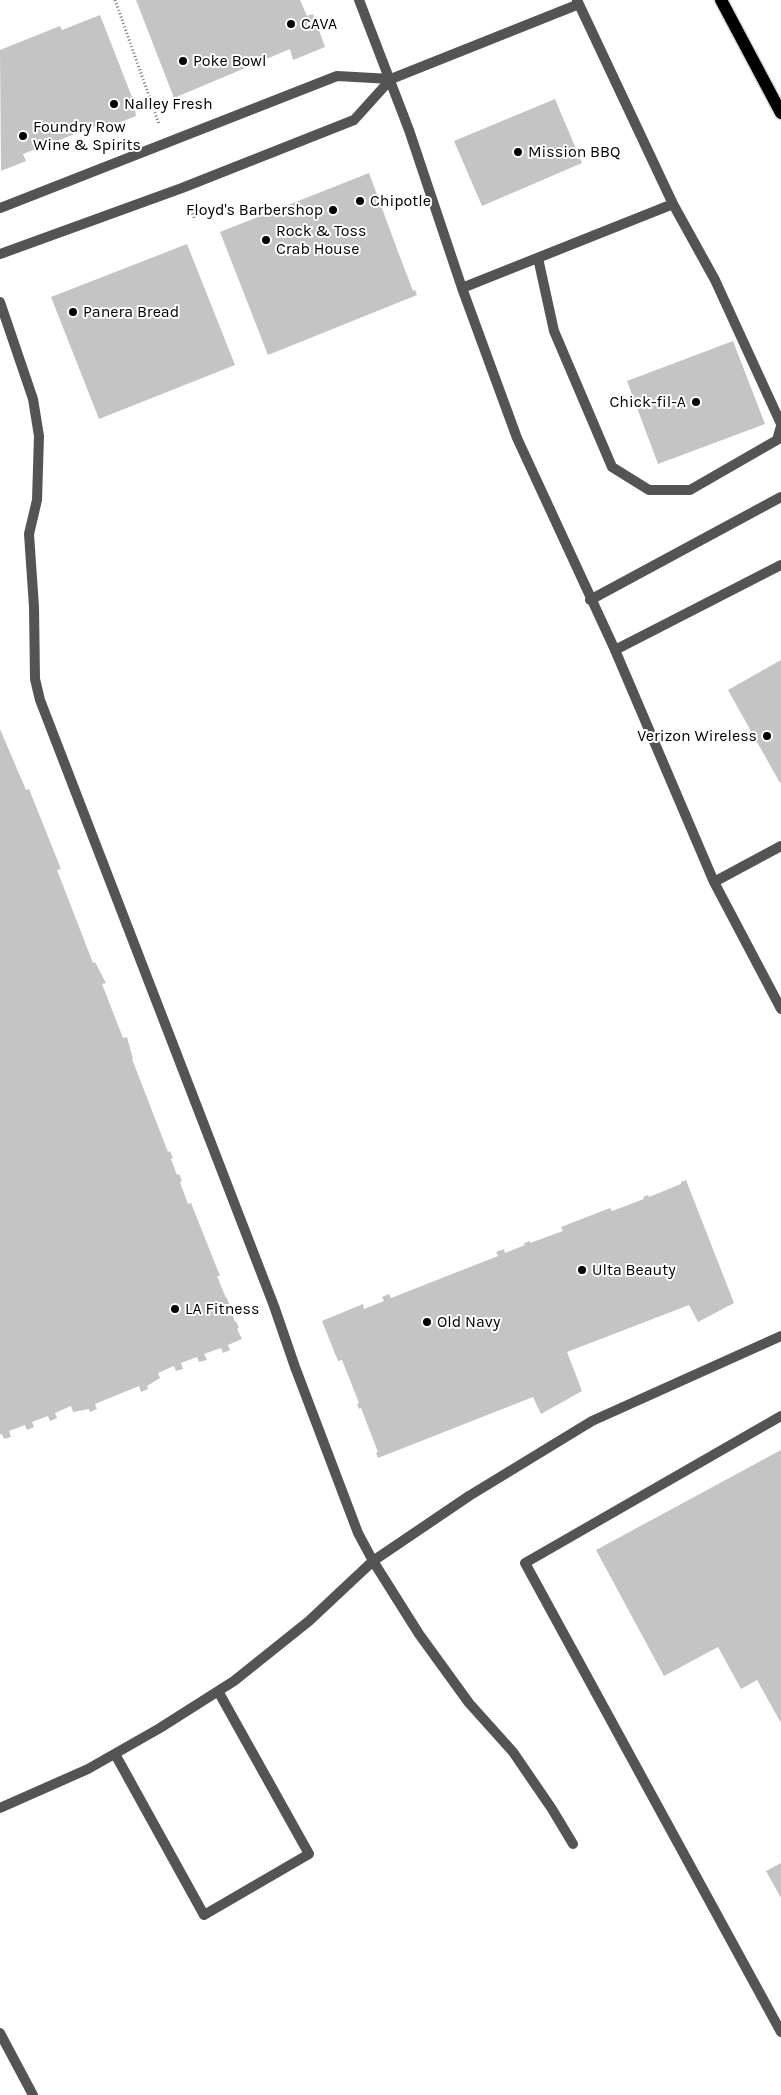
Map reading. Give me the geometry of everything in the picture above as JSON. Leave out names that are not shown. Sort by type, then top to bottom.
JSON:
[{"type":"main road","points":[[721,0],[781,113]]},
{"type":"lane","points":[[359,0],[391,79],[462,288],[517,438],[590,600],[615,650],[714,882],[781,1010]]},
{"type":"lane","points":[[0,254],[182,188],[354,120],[391,79],[578,2],[673,204],[715,280],[781,425],[777,440],[690,490],[649,490],[612,467],[554,331],[538,258]]},
{"type":"lane","points":[[0,208],[337,76],[391,79]]},
{"type":"lane","points":[[462,288],[673,204]]},
{"type":"lane","points":[[0,302],[33,399],[39,436],[37,500],[29,534],[34,606],[35,678],[40,700],[274,1306],[295,1367],[355,1523],[373,1561],[419,1634],[469,1703],[514,1752],[573,1844]]},
{"type":"lane","points":[[590,600],[781,498]]},
{"type":"lane","points":[[615,650],[781,565]]},
{"type":"lane","points":[[714,882],[781,846]]},
{"type":"lane","points":[[0,1808],[88,1769],[160,1728],[218,1691],[309,1621],[373,1561],[469,1496],[592,1421],[781,1336]]},
{"type":"lane","points":[[781,1416],[525,1563],[781,2032]]},
{"type":"lane","points":[[115,1754],[204,1915],[309,1854],[218,1691]]},
{"type":"lane","points":[[0,2033],[33,2095]]},
{"type":"path","points":[[114,0],[166,144]]},
{"type":"path","points":[[182,188],[195,220]]},
{"type":"building","points":[[136,0],[300,0],[307,16],[313,14],[325,47],[293,60],[290,49],[174,98]]},
{"type":"building","points":[[100,15],[137,110],[135,110],[136,116],[103,129],[101,124],[23,154],[26,161],[1,171],[0,50],[60,26],[62,30]]},
{"type":"building","name":"Mission BBQ","points":[[555,99],[582,163],[482,206],[454,141]]},
{"type":"building","points":[[369,173],[413,291],[415,290],[417,295],[268,355],[220,232]]},
{"type":"building","points":[[187,244],[235,365],[99,419],[51,297]]},
{"type":"building","name":"Chick-fil-A","points":[[733,341],[765,424],[658,464],[627,381]]},
{"type":"building","name":"Verizon Wireless","points":[[781,660],[781,782],[780,783],[728,690]]},
{"type":"building","points":[[0,729],[26,790],[29,789],[61,869],[57,870],[93,963],[95,962],[106,983],[102,984],[123,1038],[127,1037],[132,1059],[168,1152],[170,1151],[173,1158],[171,1159],[177,1175],[179,1174],[182,1181],[180,1182],[188,1204],[191,1203],[220,1276],[217,1276],[242,1339],[228,1345],[230,1350],[223,1353],[221,1348],[204,1354],[207,1360],[199,1362],[197,1357],[181,1363],[183,1369],[176,1371],[174,1366],[158,1373],[160,1378],[147,1386],[148,1389],[141,1392],[139,1386],[95,1404],[97,1409],[90,1412],[89,1409],[73,1412],[71,1406],[55,1413],[57,1418],[50,1421],[48,1416],[32,1422],[34,1427],[27,1430],[25,1425],[9,1431],[11,1437],[4,1439],[2,1434],[0,1435]]},
{"type":"building","points":[[686,1180],[734,1303],[698,1322],[689,1305],[567,1352],[582,1391],[541,1414],[533,1397],[378,1458],[376,1453],[378,1452],[361,1408],[359,1409],[357,1404],[359,1403],[342,1360],[338,1361],[322,1321],[363,1304],[364,1309],[384,1301],[382,1297],[389,1294],[391,1298],[498,1256],[496,1252],[504,1249],[505,1253],[525,1245],[524,1243],[530,1241],[530,1243],[563,1231],[561,1227],[610,1208],[612,1211],[644,1199],[643,1197],[648,1195],[649,1197],[681,1184],[681,1182]]},
{"type":"building","points":[[781,1450],[781,1723],[757,1680],[741,1689],[718,1647],[664,1676],[596,1550]]},
{"type":"building","points":[[781,1863],[781,1898],[766,1871]]},
{"type":"place","name":"CAVA","points":[[291,24]]},
{"type":"place","name":"Poke Bowl","points":[[183,61]]},
{"type":"place","name":"Nalley Fresh","points":[[114,104]]},
{"type":"place","name":"Foundry Row Wine & Spirits","points":[[23,136]]},
{"type":"place","name":"Mission BBQ","points":[[518,152]]},
{"type":"place","name":"Chipotle","points":[[360,201]]},
{"type":"place","name":"Floyd's Barbershop","points":[[333,210]]},
{"type":"place","name":"Rock & Toss Crab House","points":[[266,240]]},
{"type":"place","name":"Panera Bread","points":[[73,312]]},
{"type":"place","name":"Chick-fil-A","points":[[696,402]]},
{"type":"place","name":"Verizon Wireless","points":[[767,736]]},
{"type":"place","name":"Ulta Beauty","points":[[582,1270]]},
{"type":"place","name":"LA Fitness","points":[[175,1309]]},
{"type":"place","name":"Old Navy","points":[[427,1322]]}]
